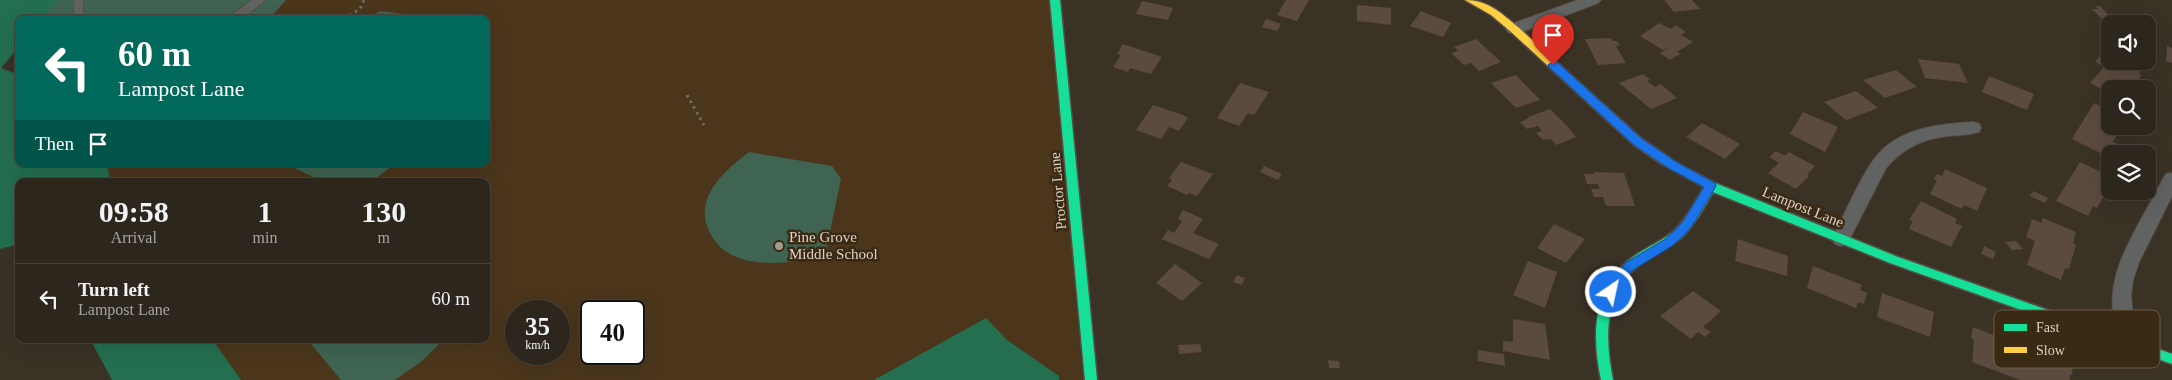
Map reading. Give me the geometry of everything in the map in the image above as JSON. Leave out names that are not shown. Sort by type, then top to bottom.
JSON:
[{"type":"street","name":"Proctor Lane","points":[[1056,0],[1091,380]]},
{"type":"street","name":"Lampost Lane","points":[[1470,0],[1494,13],[1514,29],[1638,142],[1674,166],[1711,186],[1841,239],[1950,281],[2033,310]]},
{"type":"street","points":[[1514,29],[1593,0]]},
{"type":"street","points":[[1841,239],[1879,164],[1886,154],[1899,144],[1923,134],[1973,128]]},
{"type":"street","points":[[2123,310],[2124,280],[2130,262],[2172,180]]},
{"type":"street","points":[[1608,380],[1600,352],[1600,327],[1605,303],[1629,266],[1668,243],[1679,233],[1688,223],[1711,186]]},
{"type":"street","name":"Lampost Lane","points":[[2160,355],[2172,359]]},
{"type":"lane","points":[[78,15],[79,0]]},
{"type":"lane","points":[[239,15],[260,0]]},
{"type":"path","points":[[350,15],[360,9],[364,0]]},
{"type":"path","points":[[687,95],[704,125]]},
{"type":"shaded area","name":"Pine Grove Middle School","points":[[286,0],[1054,0],[1082,380],[237,380],[212,343],[490,343],[490,178],[101,178],[93,167],[490,167],[490,15],[273,15]]},
{"type":"green space","points":[[0,0],[57,0],[45,15],[15,15],[15,52],[1,68],[15,73],[15,167],[108,167],[109,178],[15,178],[15,245],[0,249]]},
{"type":"green space","points":[[37,0],[286,0],[273,15],[22,15]]},
{"type":"green space","points":[[380,11],[413,15],[373,15]]},
{"type":"green space","points":[[15,23],[15,48],[0,38]]},
{"type":"green space","points":[[749,152],[832,166],[841,179],[825,256],[791,262],[756,262],[730,254],[715,241],[705,221],[708,197],[721,177]]},
{"type":"green space","points":[[292,167],[391,167],[376,178],[316,178]]},
{"type":"green space","points":[[986,318],[1007,340],[1059,376],[1059,380],[874,380]]},
{"type":"green space","points":[[92,343],[215,343],[241,380],[112,380]]},
{"type":"green space","points":[[310,343],[440,343],[422,361],[395,380],[341,380]]},
{"type":"building","points":[[1286,0],[1309,0],[1297,21],[1277,15]]},
{"type":"building","points":[[1664,0],[1692,0],[1700,9],[1674,12]]},
{"type":"building","points":[[1142,1],[1173,8],[1168,20],[1136,14]]},
{"type":"building","points":[[1357,5],[1391,8],[1391,25],[1357,21]]},
{"type":"building","points":[[2096,6],[2100,6],[2108,15],[2101,15],[2101,18],[2092,9],[2098,9]]},
{"type":"building","points":[[1421,11],[1451,23],[1443,37],[1410,26]]},
{"type":"building","points":[[1266,19],[1281,24],[1277,31],[1262,27]]},
{"type":"building","points":[[1659,23],[1671,29],[1676,25],[1686,32],[1681,35],[1693,42],[1677,52],[1680,54],[1670,60],[1660,53],[1670,47],[1663,50],[1640,36]]},
{"type":"building","points":[[1611,38],[1620,45],[1616,46],[1626,63],[1598,65],[1585,39]]},
{"type":"building","points":[[1476,39],[1501,62],[1479,71],[1471,63],[1464,65],[1451,53],[1458,51],[1454,47]]},
{"type":"building","points":[[1123,44],[1162,57],[1151,74],[1130,68],[1128,72],[1113,67],[1121,55],[1117,54]]},
{"type":"building","points":[[2167,46],[2172,48],[2172,63],[2166,61]]},
{"type":"building","points":[[2101,54],[2101,65],[2095,62]]},
{"type":"building","points":[[1918,59],[1959,64],[1968,83],[1925,78]]},
{"type":"building","points":[[1896,70],[1917,87],[1885,98],[1863,80]]},
{"type":"building","points":[[2101,70],[2142,70],[2139,74],[2142,75],[2138,80],[2101,80],[2101,88],[2090,83]]},
{"type":"building","points":[[1643,74],[1650,79],[1647,81],[1655,87],[1661,84],[1677,98],[1651,109],[1619,83]]},
{"type":"building","points":[[1516,75],[1540,100],[1516,108],[1491,83]]},
{"type":"building","points":[[1989,76],[2034,94],[2027,110],[1982,92]]},
{"type":"building","points":[[1240,83],[1269,92],[1254,115],[1248,113],[1239,126],[1217,118]]},
{"type":"building","points":[[1856,91],[1878,108],[1846,120],[1824,102]]},
{"type":"building","points":[[2094,103],[2101,106],[2101,135],[2117,135],[2113,142],[2120,145],[2101,145],[2101,154],[2072,139]]},
{"type":"building","points":[[1153,105],[1188,118],[1179,131],[1169,127],[1161,139],[1136,130]]},
{"type":"building","points":[[1550,109],[1576,137],[1556,145],[1551,139],[1543,140],[1536,133],[1542,131],[1538,126],[1527,129],[1520,122]]},
{"type":"building","points":[[1803,112],[1838,127],[1825,152],[1790,134]]},
{"type":"building","points":[[1702,123],[1740,144],[1725,159],[1686,137]]},
{"type":"building","points":[[1776,151],[1785,156],[1789,152],[1815,166],[1807,175],[1809,176],[1796,189],[1768,173],[1779,163],[1769,157]]},
{"type":"building","points":[[1181,162],[1213,174],[1197,196],[1189,193],[1187,195],[1167,186],[1172,180],[1169,178]]},
{"type":"building","points":[[2080,162],[2101,172],[2102,200],[2097,208],[2093,206],[2088,216],[2056,201]]},
{"type":"building","points":[[1264,166],[1282,174],[1278,180],[1260,172]]},
{"type":"building","points":[[1945,169],[1987,188],[1977,211],[1964,205],[1962,209],[1930,194],[1937,180],[1934,179],[1937,174],[1942,176]]},
{"type":"building","points":[[1593,172],[1624,173],[1635,206],[1606,206],[1603,197],[1594,197],[1591,189],[1600,189],[1598,184],[1587,184],[1584,174],[1594,174]]},
{"type":"building","points":[[2033,191],[2048,198],[2045,203],[2030,196]]},
{"type":"building","points":[[1921,201],[1957,219],[1955,223],[1962,226],[1951,247],[1909,229],[1913,221],[1909,220]]},
{"type":"building","points":[[1183,210],[1203,219],[1193,233],[1219,244],[1209,259],[1162,239],[1168,230],[1174,233],[1182,221],[1178,219]]},
{"type":"building","points":[[2043,218],[2076,232],[2073,243],[2076,245],[2069,269],[2065,268],[2061,280],[2027,265],[2035,241],[2026,237],[2032,219],[2041,223]]},
{"type":"building","points":[[1554,224],[1585,239],[1566,263],[1537,248]]},
{"type":"building","points":[[1738,239],[1788,256],[1787,276],[1735,261]]},
{"type":"building","points":[[2016,241],[2023,249],[2012,250],[2005,242]]},
{"type":"building","points":[[1984,246],[1996,252],[1993,259],[1981,254]]},
{"type":"building","points":[[1528,261],[1557,272],[1545,308],[1513,295]]},
{"type":"building","points":[[1175,264],[1202,283],[1182,301],[1156,283]]},
{"type":"building","points":[[1813,266],[1862,285],[1860,290],[1867,293],[1864,304],[1858,302],[1856,308],[1807,288]]},
{"type":"building","points":[[1237,275],[1245,278],[1242,285],[1233,282]]},
{"type":"building","points":[[1693,291],[1721,311],[1703,327],[1711,332],[1705,337],[1698,332],[1691,339],[1660,316]]},
{"type":"building","points":[[1882,293],[1934,312],[1930,337],[1877,317]]},
{"type":"building","points":[[1513,319],[1545,324],[1550,360],[1503,351],[1503,341],[1513,342]]},
{"type":"building","points":[[1973,327],[1994,335],[1994,368],[2073,368],[2072,375],[2070,375],[2070,380],[2020,380],[1972,362],[1974,339],[1971,338]]},
{"type":"building","points":[[1200,344],[1202,352],[1179,354],[1178,345]]},
{"type":"building","points":[[1478,350],[1504,354],[1505,366],[1478,361]]},
{"type":"building","points":[[1328,360],[1339,361],[1340,368],[1329,368]]},
{"type":"traffic: fast","points":[[1055,0],[1091,380]]},
{"type":"traffic: fast","points":[[1666,161],[1711,186],[1894,260],[2034,310]]},
{"type":"traffic: fast","points":[[1607,380],[1601,333],[1606,302],[1612,288],[1633,263],[1668,242],[1683,229],[1711,186]]},
{"type":"traffic: fast","points":[[2160,355],[2172,359]]},
{"type":"traffic: slow","points":[[1470,0],[1494,13],[1514,29],[1638,142],[1666,161]]},
{"type":"place","name":"Pine Grove Middle School","points":[[779,246]]},
{"type":"route","points":[[1553,65],[1638,142],[1674,166],[1711,186],[1688,223],[1679,233],[1668,243],[1629,266],[1611,292]]}]
